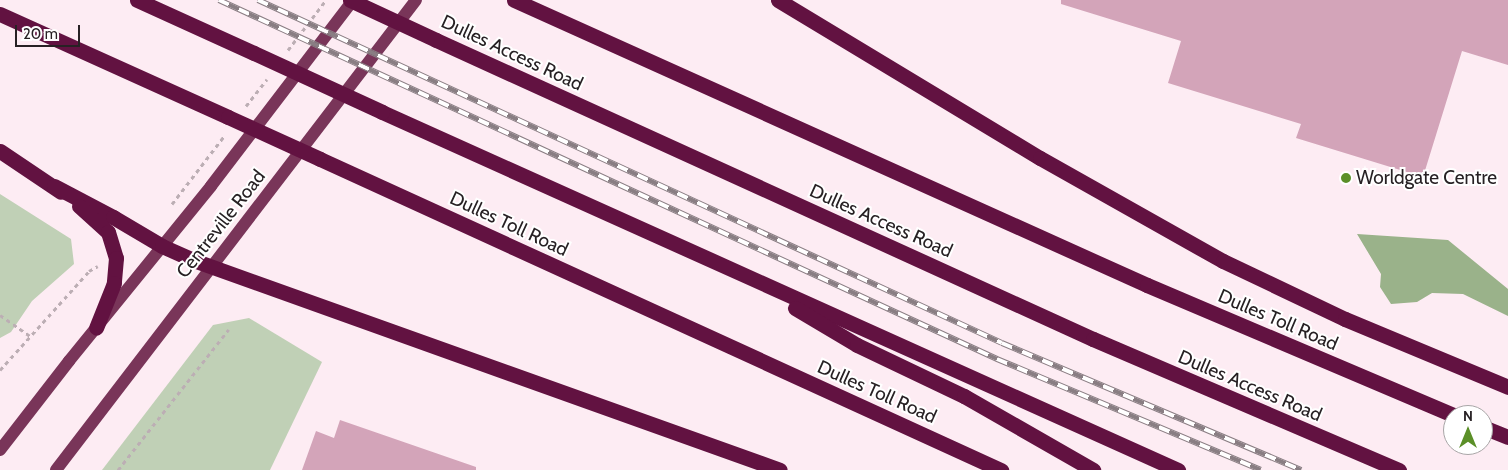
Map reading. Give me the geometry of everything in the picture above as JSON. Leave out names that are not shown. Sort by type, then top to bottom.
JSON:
[{"type":"highway","points":[[137,0],[1178,470]]},
{"type":"highway","name":"Dulles Access Road","points":[[352,0],[1092,340],[1398,470]]},
{"type":"highway","name":"Dulles Toll Road","points":[[514,0],[1147,285],[1443,411]]},
{"type":"highway","points":[[778,0],[1048,163],[1223,261],[1336,315],[1508,387]]},
{"type":"highway","name":"Dulles Toll Road","points":[[0,14],[1001,470]]},
{"type":"highway","points":[[0,151],[54,186],[113,217],[162,246],[211,266],[780,470]]},
{"type":"highway","points":[[54,186],[103,226],[114,245],[117,260],[114,283],[96,328]]},
{"type":"highway","points":[[730,269],[858,345],[949,388],[1093,470]]},
{"type":"highway","points":[[1493,431],[1508,437]]},
{"type":"main road","name":"Centreville Road","points":[[0,450],[162,246],[352,0]]},
{"type":"main road","name":"Centreville Road","points":[[56,470],[416,0]]},
{"type":"path","points":[[0,370],[89,271],[105,262]]},
{"type":"path","points":[[0,315],[31,337]]},
{"type":"path","points":[[118,470],[229,329]]},
{"type":"shaded area","points":[[0,194],[71,239],[74,264],[32,301],[11,332],[0,338]]},
{"type":"shaded area","points":[[1357,234],[1448,240],[1508,289],[1508,316],[1463,294],[1432,293],[1417,302],[1391,304],[1380,287],[1381,274]]},
{"type":"shaded area","points":[[249,318],[322,362],[270,470],[102,470],[213,325]]},
{"type":"building","points":[[1061,0],[1508,0],[1508,65],[1462,51],[1423,177],[1296,138],[1301,124],[1168,83],[1181,41],[1061,4]]},
{"type":"building","points":[[340,420],[476,467],[476,470],[302,470],[316,431],[334,438]]},
{"type":"railway","points":[[219,0],[997,359],[1261,470]]},
{"type":"railway","points":[[258,0],[1002,343],[1301,470]]},
{"type":"place","name":"Worldgate Centre","points":[[1346,178]]}]
